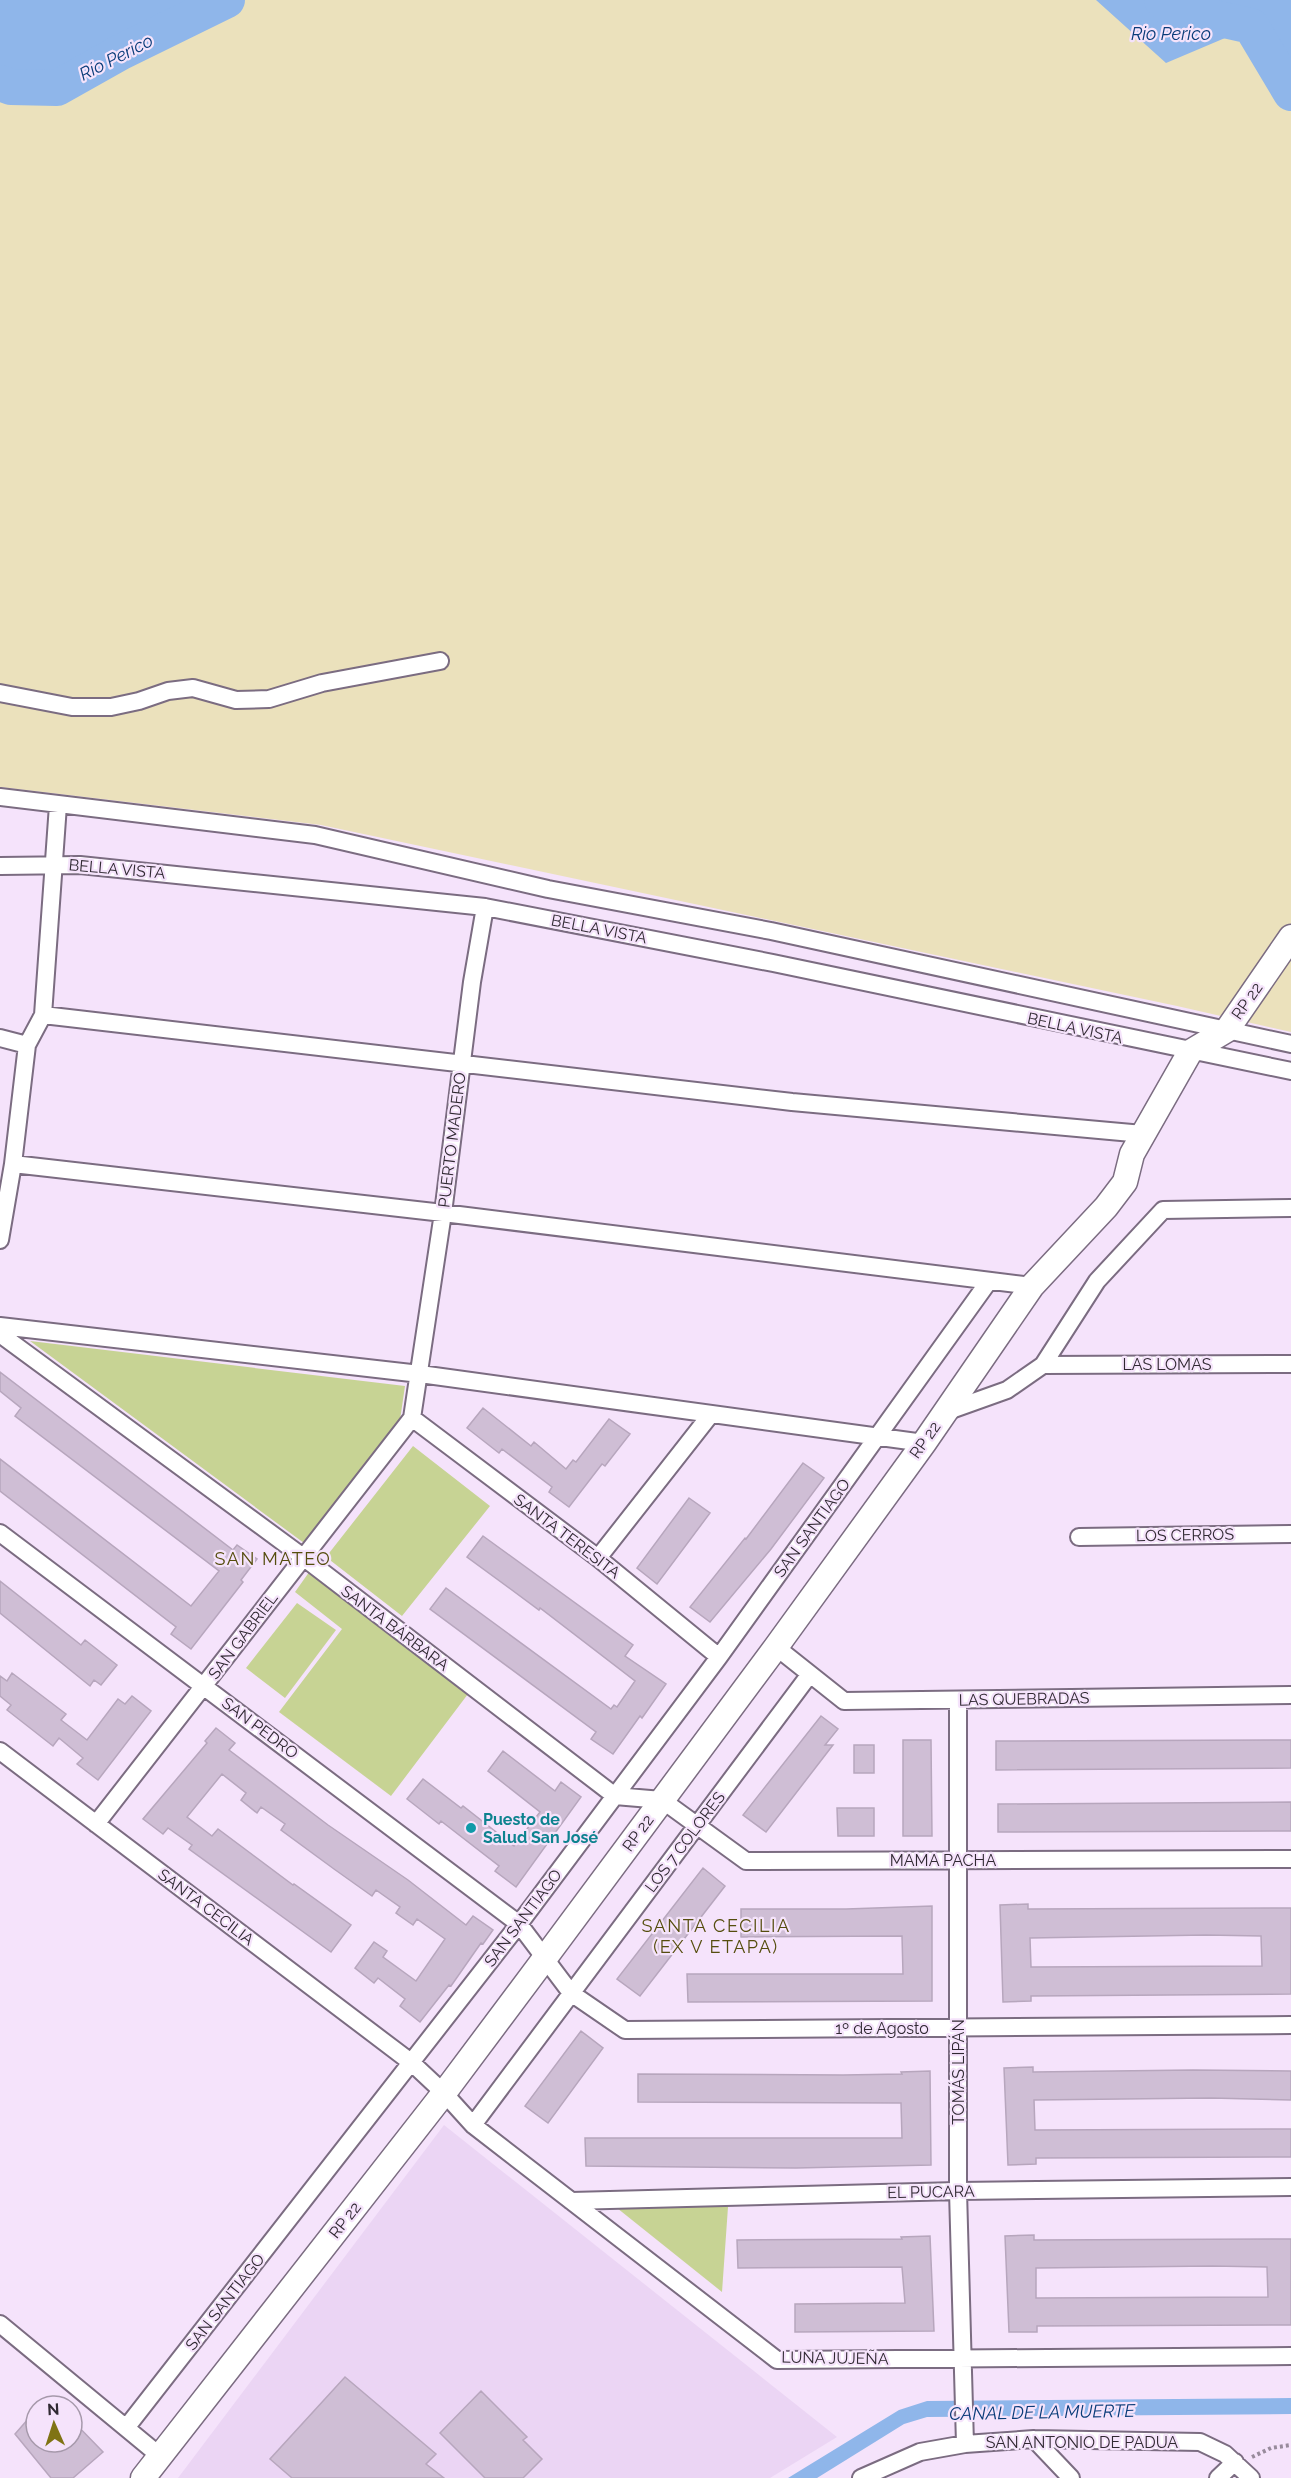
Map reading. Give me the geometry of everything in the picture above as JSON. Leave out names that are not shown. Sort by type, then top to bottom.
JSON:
[{"type":"street","points":[[0,693],[72,707],[111,707],[139,701],[168,690],[193,688],[236,700],[269,699],[322,683],[440,661]]},
{"type":"street","points":[[0,797],[315,835],[548,889],[771,932],[1291,1044]]},
{"type":"street","points":[[0,1240],[13,1164],[27,1045],[42,1015],[57,805]]},
{"type":"street","name":"BELLA VISTA","points":[[0,866],[80,864],[484,907],[773,963],[1190,1052],[1291,1071]]},
{"type":"street","name":"PUERTO MADERO","points":[[412,1419],[443,1213],[461,1065],[484,907]]},
{"type":"street","name":"RP 22","points":[[1190,1052],[1227,1030],[1291,937]]},
{"type":"street","points":[[42,1015],[792,1102],[1143,1134],[1190,1052]]},
{"type":"street","points":[[0,1038],[27,1045]]},
{"type":"street","name":"RP 22","points":[[143,2478],[444,2093],[545,1958],[924,1443],[1032,1286],[1106,1207],[1125,1182],[1132,1154],[1143,1134]]},
{"type":"street","points":[[13,1164],[443,1213],[1032,1286]]},
{"type":"street","points":[[951,1410],[1007,1390],[1043,1365],[1097,1281],[1162,1210],[1291,1208]]},
{"type":"street","name":"SAN SANTIAGO","points":[[126,2428],[519,1924],[719,1657],[989,1281]]},
{"type":"street","points":[[0,1326],[420,1374],[924,1443]]},
{"type":"street","name":"SANTA BÁRBARA","points":[[0,1334],[303,1557],[615,1796]]},
{"type":"street","name":"LAS LOMAS","points":[[1043,1365],[1291,1364]]},
{"type":"street","points":[[598,1558],[711,1414]]},
{"type":"street","name":"SAN GABRIEL","points":[[96,1824],[412,1419]]},
{"type":"street","name":"SANTA TERESITA","points":[[412,1419],[598,1558],[719,1657]]},
{"type":"street","name":"SAN PEDRO","points":[[0,1533],[519,1924]]},
{"type":"street","name":"LOS CERROS","points":[[1079,1537],[1291,1534]]},
{"type":"street","name":"LAS QUEBRADAS","points":[[776,1647],[844,1701],[1291,1695]]},
{"type":"street","name":"LOS 7 COLORES","points":[[473,2125],[810,1674]]},
{"type":"street","name":"TOMÁS LIPÁN","points":[[958,1700],[958,2191],[965,2444]]},
{"type":"street","name":"SANTA CECILIA","points":[[0,1751],[412,2063]]},
{"type":"street","points":[[615,1796],[662,1800]]},
{"type":"street","name":"MAMA PACHA","points":[[662,1800],[746,1861],[1291,1859]]},
{"type":"street","name":"1º de Agosto","points":[[519,1924],[571,1993],[625,2030],[1291,2025]]},
{"type":"street","name":"LUNA JUJEÑA","points":[[412,2063],[473,2125],[777,2360],[1291,2356]]},
{"type":"street","name":"EL PUCARA","points":[[571,2200],[958,2191],[1291,2187]]},
{"type":"street","points":[[0,2324],[160,2456]]},
{"type":"street","points":[[1034,2439],[1071,2478]]},
{"type":"street","name":"SAN ANTONIO DE PADUA","points":[[861,2478],[920,2452],[965,2444],[1034,2439],[1200,2442],[1225,2454],[1235,2462]]},
{"type":"street","points":[[1218,2478],[1235,2462],[1251,2478]]},
{"type":"path","points":[[1235,2462],[1271,2448],[1291,2445]]},
{"type":"shaded area","points":[[444,2125],[837,2437],[770,2478],[178,2478]]},
{"type":"green space","points":[[30,1341],[405,1386],[400,1420],[304,1543]]},
{"type":"green space","points":[[413,1446],[490,1506],[402,1616],[326,1557]]},
{"type":"green space","points":[[312,1568],[471,1690],[391,1796],[279,1712],[342,1629],[295,1592]]},
{"type":"green space","points":[[297,1603],[336,1630],[285,1698],[246,1668]]},
{"type":"green space","points":[[612,2204],[728,2207],[722,2292]]},
{"type":"sand","points":[[0,0],[1291,0],[1291,1032],[321,825],[0,787]]},
{"type":"water","points":[[0,0],[227,0],[121,52],[57,88],[11,87],[0,83]]},
{"type":"water","name":"Rio Perico","points":[[1096,0],[1162,0],[1170,8],[1204,0],[1291,0],[1291,93],[1251,27],[1166,63]]},
{"type":"water","name":"CANAL DE LA MUERTE","points":[[1291,2398],[1291,2414],[927,2417],[904,2424],[817,2478],[788,2478],[899,2410],[927,2401]]},
{"type":"building","points":[[0,1372],[233,1550],[237,1545],[257,1559],[241,1580],[243,1582],[191,1649],[171,1634],[176,1627],[0,1491],[0,1459],[191,1606],[219,1571],[15,1416],[21,1408],[0,1391]]},
{"type":"building","points":[[483,1408],[531,1446],[534,1442],[566,1469],[573,1460],[576,1462],[609,1419],[630,1434],[605,1466],[602,1464],[569,1507],[549,1492],[552,1487],[502,1449],[499,1453],[467,1428]]},
{"type":"building","points":[[803,1463],[824,1478],[771,1549],[710,1622],[690,1607],[746,1539]]},
{"type":"building","points":[[689,1498],[710,1513],[657,1584],[637,1568]]},
{"type":"building","points":[[483,1536],[633,1645],[625,1656],[666,1684],[613,1754],[591,1739],[596,1732],[430,1609],[446,1588],[611,1709],[614,1705],[617,1707],[635,1681],[540,1608],[539,1610],[467,1557]]},
{"type":"building","points":[[0,1581],[81,1645],[85,1640],[117,1665],[101,1685],[94,1680],[90,1686],[0,1613]]},
{"type":"building","points":[[12,1673],[66,1714],[61,1720],[87,1740],[118,1699],[125,1704],[132,1696],[151,1711],[98,1780],[77,1764],[83,1758],[59,1738],[53,1746],[7,1710],[11,1705],[0,1696],[0,1676],[7,1681]]},
{"type":"building","points":[[821,1716],[838,1729],[825,1745],[833,1745],[766,1832],[743,1815]]},
{"type":"building","points":[[216,1728],[235,1743],[229,1750],[328,1825],[408,1880],[466,1925],[473,1916],[493,1930],[483,1944],[481,1943],[451,1986],[449,1985],[420,2022],[400,2006],[405,1999],[378,1978],[374,1983],[355,1968],[374,1942],[387,1951],[383,1957],[416,1981],[445,1939],[417,1919],[413,1925],[396,1913],[400,1907],[376,1890],[372,1896],[334,1869],[281,1830],[285,1824],[261,1807],[257,1813],[241,1800],[246,1793],[222,1774],[187,1817],[212,1836],[218,1829],[351,1925],[331,1952],[189,1849],[192,1845],[168,1828],[163,1834],[143,1819],[207,1743],[205,1741]]},
{"type":"building","points":[[903,1740],[931,1740],[932,1836],[903,1836]]},
{"type":"building","points":[[1291,1740],[1291,1768],[996,1770],[996,1741]]},
{"type":"building","points":[[854,1745],[874,1745],[874,1773],[854,1773]]},
{"type":"building","points":[[503,1751],[555,1791],[561,1782],[581,1797],[516,1887],[495,1871],[499,1866],[441,1821],[439,1824],[407,1799],[423,1779],[461,1808],[463,1806],[514,1846],[540,1812],[488,1771]]},
{"type":"building","points":[[1291,1802],[1291,1831],[998,1832],[998,1804]]},
{"type":"building","points":[[837,1808],[874,1808],[874,1836],[838,1836]]},
{"type":"building","points":[[703,1868],[725,1886],[640,1996],[617,1979]]},
{"type":"building","points":[[1028,1904],[1028,1909],[1291,1908],[1291,1994],[1031,1996],[1031,2001],[1003,2002],[1000,1905]],"holes":[[[1261,1936],[1262,1966],[1031,1967],[1030,1938]]]},
{"type":"building","points":[[932,1906],[932,2001],[688,2002],[687,1974],[903,1974],[902,1936],[741,1937],[741,1909]]},
{"type":"building","points":[[581,2031],[603,2048],[548,2123],[525,2106]]},
{"type":"building","points":[[1033,2067],[1033,2072],[1291,2071],[1291,2100],[1211,2098],[1034,2100],[1035,2130],[1291,2129],[1291,2157],[1036,2158],[1036,2164],[1008,2165],[1004,2068]]},
{"type":"building","points":[[930,2071],[931,2165],[796,2168],[586,2166],[585,2138],[902,2138],[901,2103],[638,2102],[638,2074],[843,2075]]},
{"type":"building","points":[[1034,2235],[1034,2240],[1291,2239],[1291,2325],[1037,2326],[1037,2332],[1009,2332],[1005,2236]],"holes":[[[1267,2267],[1268,2297],[1036,2298],[1036,2268]]]},
{"type":"building","points":[[930,2236],[934,2331],[795,2332],[795,2304],[905,2303],[902,2267],[738,2268],[737,2240],[902,2239],[901,2237]]},
{"type":"building","points":[[345,2377],[436,2454],[426,2464],[444,2478],[292,2478],[270,2459]]},
{"type":"building","points":[[481,2391],[527,2437],[523,2440],[542,2459],[523,2478],[485,2478],[440,2433]]},
{"type":"building","points":[[24,2424],[24,2445],[15,2434]]},
{"type":"building","points":[[84,2432],[103,2452],[73,2478],[51,2478],[31,2454],[84,2454]]},
{"type":"waterway","name":"Río Perico","points":[[0,83],[11,87],[57,88],[121,52],[227,0]]},
{"type":"waterway","name":"Río Perico","points":[[1162,0],[1170,8],[1251,26],[1291,93]]},
{"type":"place","name":"Puesto de Salud San José","points":[[471,1828]]},
{"type":"district","name":"SAN MATEO","points":[[273,1558]]},
{"type":"district","name":"SANTA CECILIA (EX V ETAPA)","points":[[716,1935]]}]
